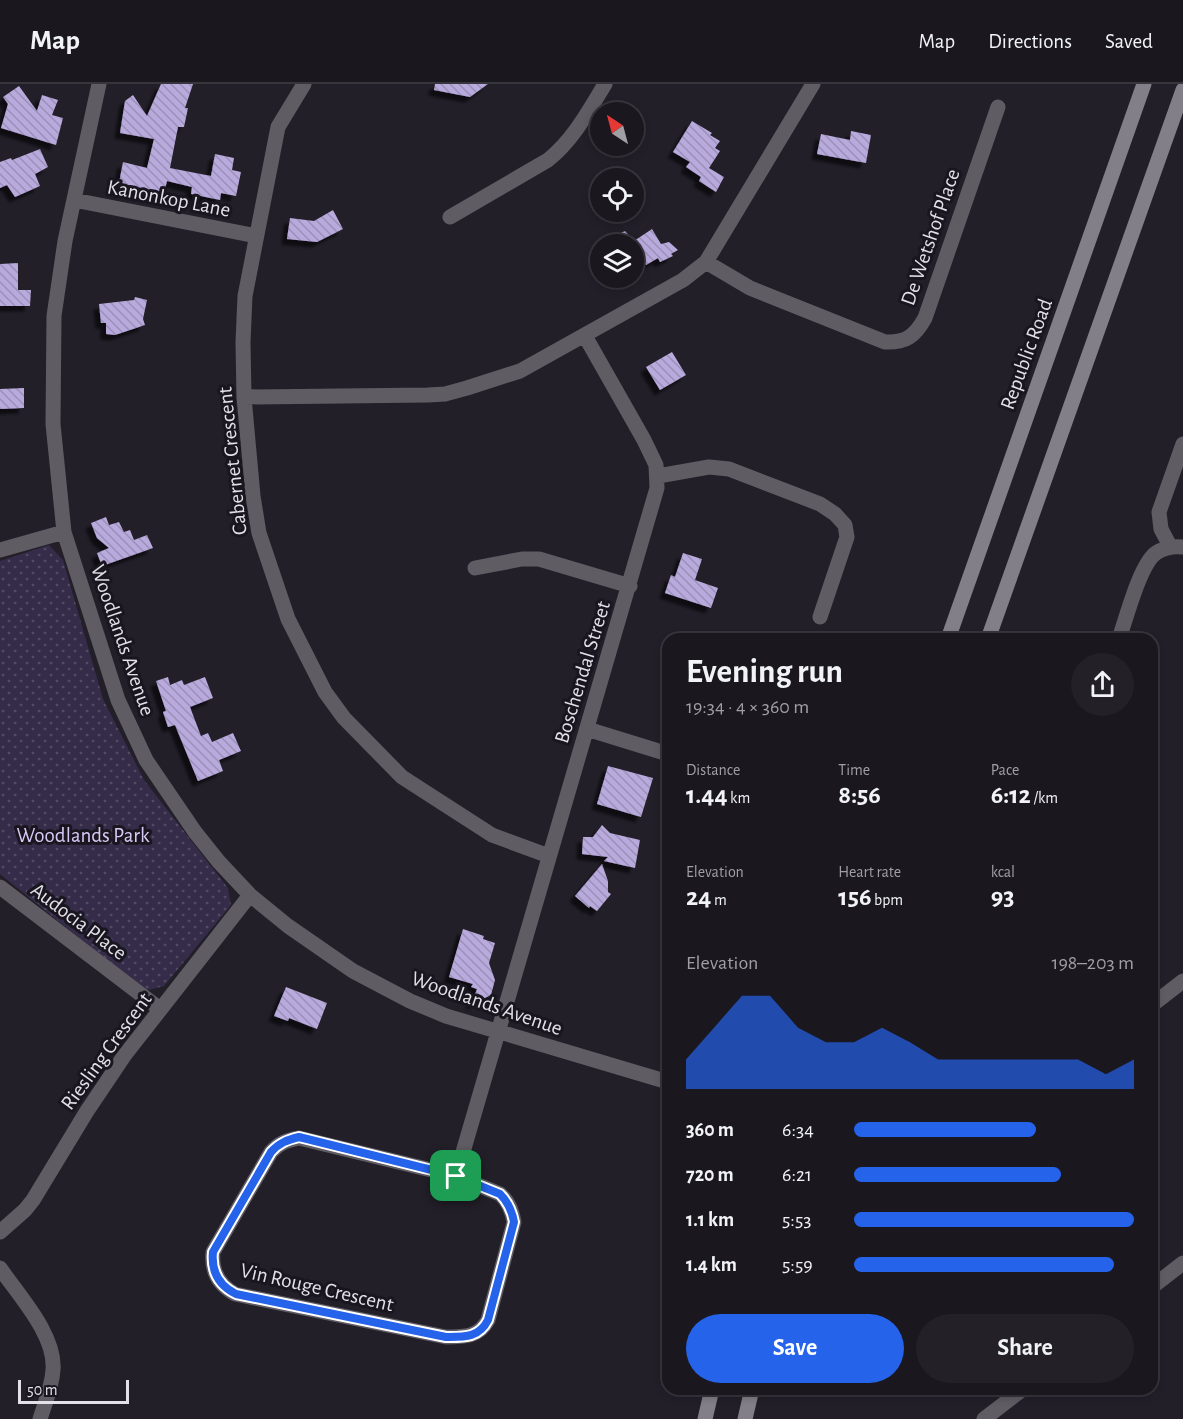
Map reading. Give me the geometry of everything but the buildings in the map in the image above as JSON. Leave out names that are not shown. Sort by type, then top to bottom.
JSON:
[{"type":"main road","points":[[1120,150],[1133,84]]},
{"type":"main road","name":"Republic Road","points":[[950,633],[1144,84]]},
{"type":"main road","points":[[990,633],[1183,90]]},
{"type":"main road","points":[[705,1419],[711,1395]]},
{"type":"main road","points":[[745,1419],[751,1395]]},
{"type":"street","name":"Woodlands Avenue","points":[[99,84],[65,241],[54,316],[52,424],[64,532],[118,700],[146,760],[195,832],[219,862],[250,895],[323,952],[379,986],[446,1016],[662,1080]]},
{"type":"street","name":"Cabernet Crescent","points":[[304,84],[278,127],[243,316],[244,397],[253,496],[260,533],[288,619],[325,692],[344,718],[402,777],[492,835],[549,856]]},
{"type":"street","points":[[450,217],[548,160],[559,151],[569,141],[605,84]]},
{"type":"street","points":[[244,397],[445,394],[520,371],[585,336],[683,280],[706,262],[813,84]]},
{"type":"street","name":"De Wetshof Place","points":[[706,262],[750,288],[885,342],[898,343],[911,338],[925,318],[998,107]]},
{"type":"street","name":"Kanonkop Lane","points":[[74,200],[256,236]]},
{"type":"street","points":[[585,336],[644,440],[656,465],[658,476],[709,467],[729,469],[820,504],[836,514],[845,525],[847,537],[820,617]]},
{"type":"street","points":[[1121,633],[1146,566],[1156,554],[1177,547],[1161,529],[1159,512],[1183,444]]},
{"type":"street","name":"Boschendal Street","points":[[497,1030],[630,586],[657,488],[658,476]]},
{"type":"street","points":[[0,550],[64,532]]},
{"type":"street","points":[[475,568],[522,559],[539,559],[630,586]]},
{"type":"street","points":[[587,729],[662,752]]},
{"type":"street","name":"Audocia Place","points":[[0,887],[160,1009]]},
{"type":"street","name":"Riesling Crescent","points":[[0,1232],[33,1200],[87,1111],[124,1056],[250,895]]},
{"type":"street","points":[[1158,1000],[1183,981]]},
{"type":"street","points":[[456,1176],[497,1030]]},
{"type":"street","name":"Vin Rouge Crescent","points":[[299,1137],[456,1176],[500,1194],[508,1204],[514,1222],[488,1320],[479,1333],[470,1336],[446,1337],[236,1294],[226,1289],[215,1274],[212,1262],[213,1252],[271,1152],[287,1140],[299,1137]]},
{"type":"street","points":[[1158,1282],[1183,1263]]},
{"type":"street","points":[[0,1268],[45,1334],[51,1347],[53,1368],[51,1384],[40,1419]]},
{"type":"street","points":[[984,1419],[1015,1395]]},
{"type":"green space","name":"Woodlands Park","points":[[49,545],[63,560],[103,699],[144,780],[228,888],[231,905],[164,986],[145,991],[0,874],[0,561]]},
{"type":"route","points":[[299,1137],[456,1176],[500,1194],[505,1198],[512,1212],[514,1222],[488,1320],[479,1333],[470,1336],[446,1337],[236,1294],[226,1289],[215,1274],[212,1262],[213,1252],[271,1152],[287,1140],[299,1137]]}]
